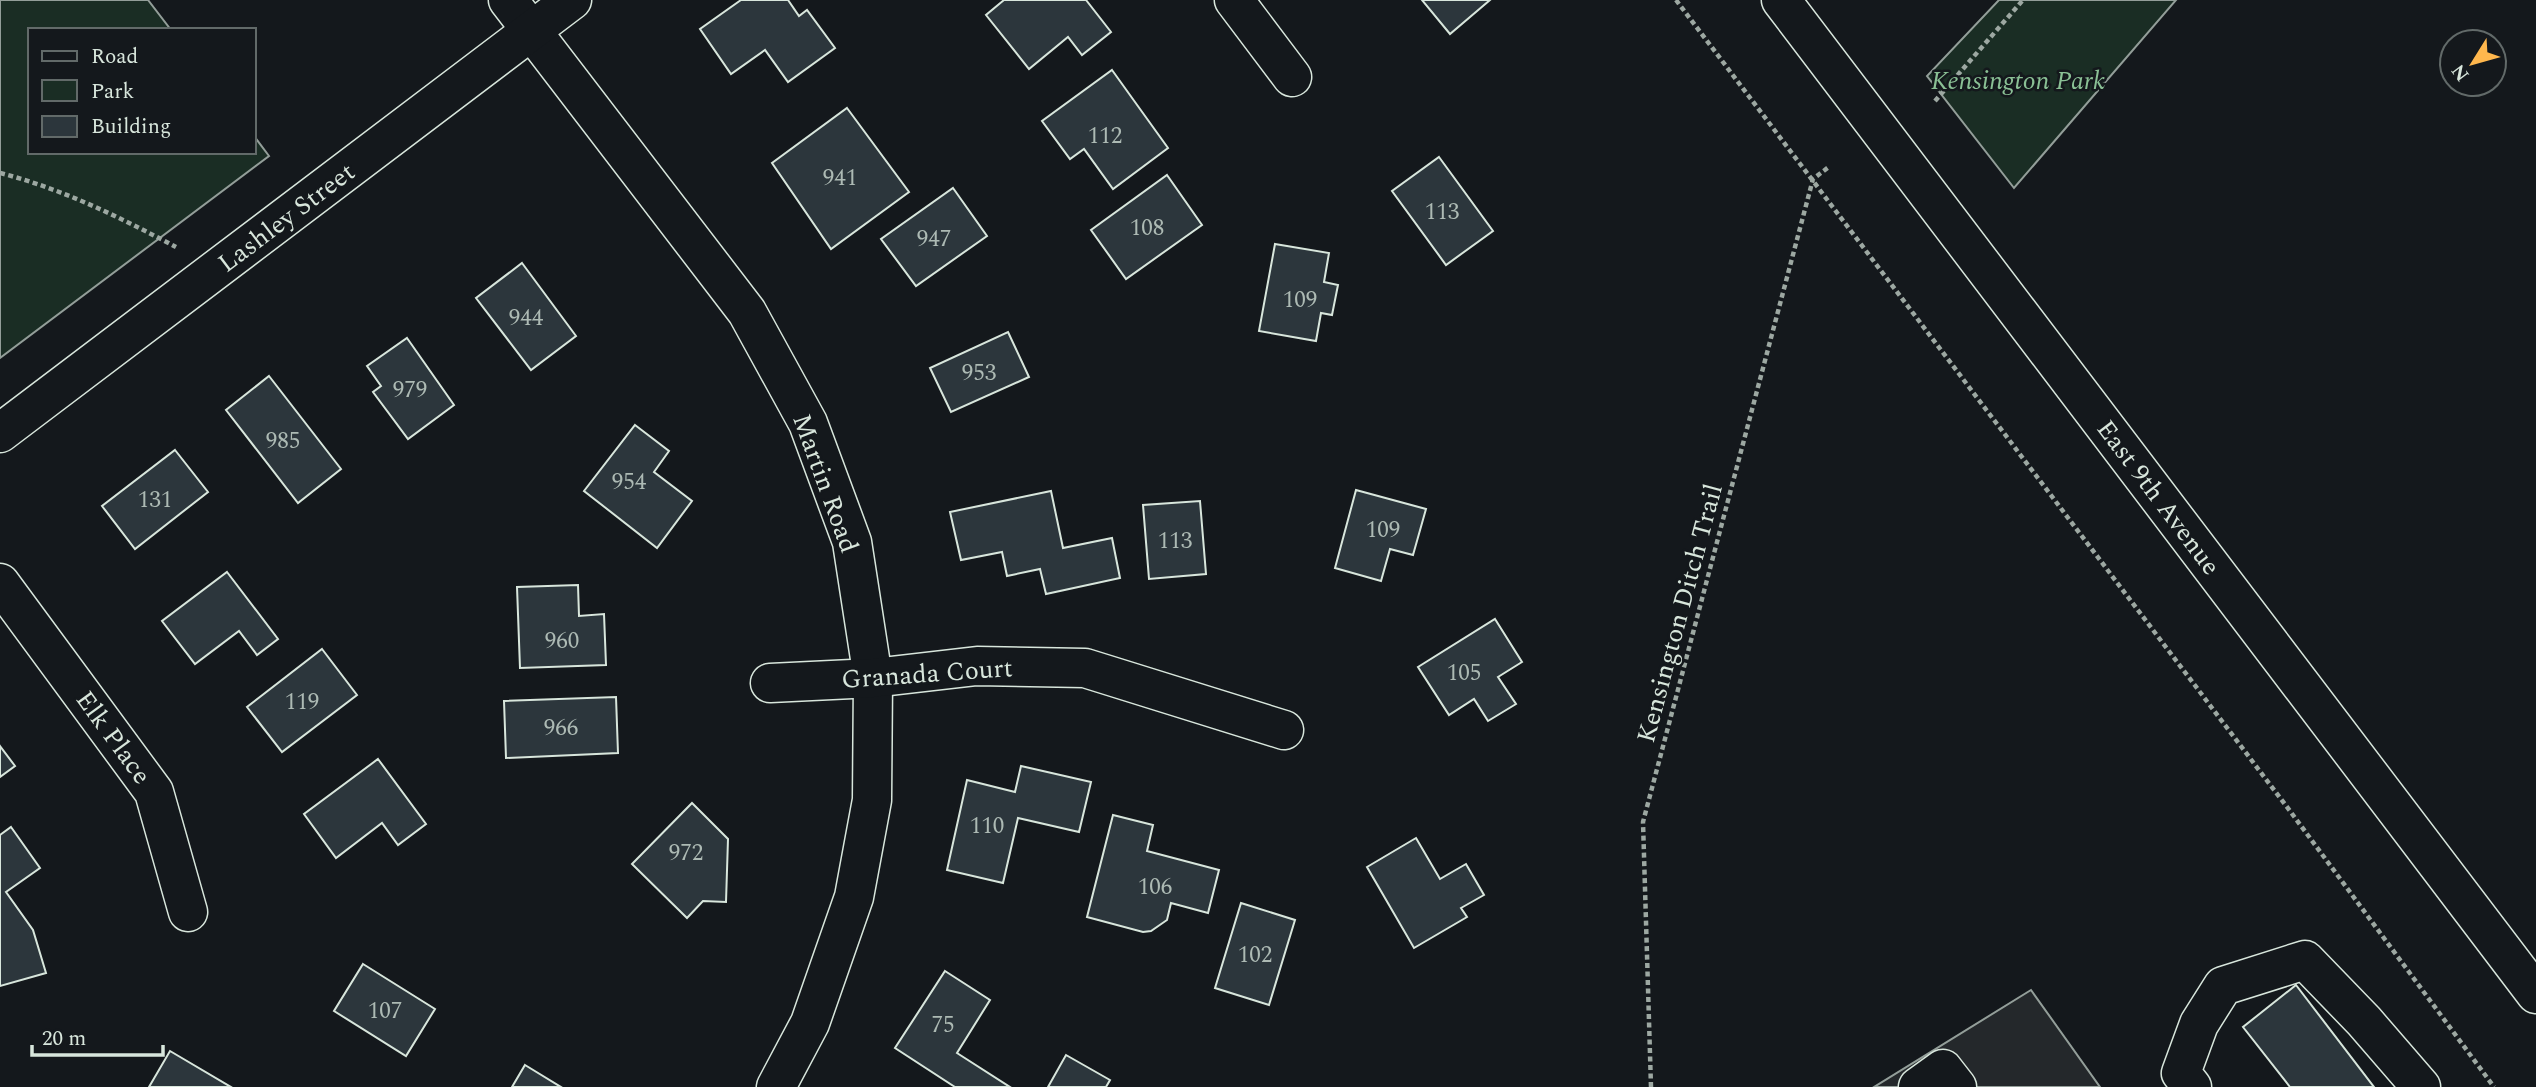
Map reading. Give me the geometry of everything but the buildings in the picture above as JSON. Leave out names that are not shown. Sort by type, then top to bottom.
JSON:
[{"type":"street","name":"Martin Road","points":[[508,0],[747,312],[808,423],[852,542],[873,678],[872,800],[854,897],[810,1023],[776,1087]]},
{"type":"street","name":"Lashley Street","points":[[0,433],[572,0]]},
{"type":"street","points":[[1234,0],[1292,77]]},
{"type":"street","name":"East 9th Avenue","points":[[1782,0],[2536,994]]},
{"type":"street","name":"Elk Place","points":[[0,583],[154,792],[188,912]]},
{"type":"street","name":"Granada Court","points":[[770,683],[873,678],[977,666],[1085,668],[1284,730]]},
{"type":"street","points":[[2192,1087],[2180,1073],[2199,1024],[2223,986],[2305,960],[2364,1021],[2421,1087]]},
{"type":"street","points":[[1918,1087],[1943,1069],[1957,1087]]},
{"type":"path","points":[[1676,0],[2290,811],[2494,1087]]},
{"type":"path","points":[[1936,101],[2023,0]]},
{"type":"path","points":[[1813,179],[1830,166]]},
{"type":"path","points":[[0,173],[41,184],[98,208],[218,269]]},
{"type":"path","name":"Kensington Ditch Trail","points":[[1651,1087],[1643,822],[1813,179]]},
{"type":"green space","points":[[0,0],[148,0],[169,28],[28,28],[28,154],[256,154],[256,139],[269,156],[0,358]]},
{"type":"green space","name":"Kensington Park","points":[[1999,0],[2176,0],[2014,188],[1927,76]]},
{"type":"shaded area","points":[[2031,990],[2100,1087],[1874,1087]]}]
